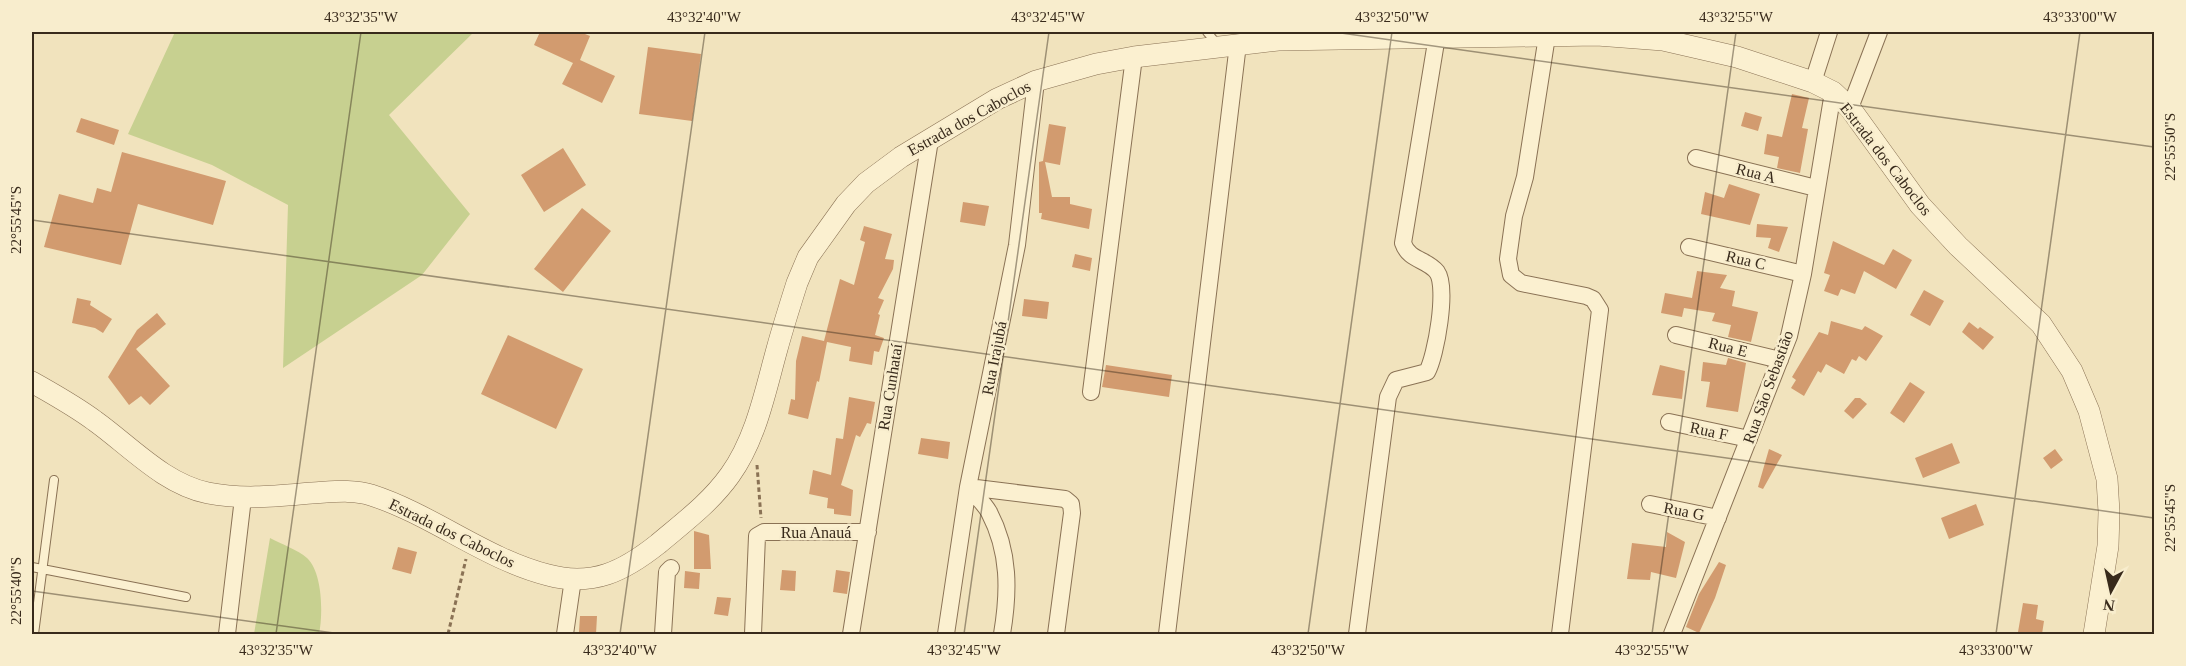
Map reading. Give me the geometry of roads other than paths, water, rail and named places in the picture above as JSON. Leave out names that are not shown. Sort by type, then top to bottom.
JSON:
[{"type":"street","points":[[1813,82],[1828,32]]},
{"type":"street","points":[[1850,108],[1879,32]]},
{"type":"street","name":"Estrada dos Caboclos","points":[[32,382],[92,418],[156,469],[182,484],[205,493],[243,498],[338,491],[364,493],[392,502],[469,543],[519,566],[550,576],[573,579],[601,577],[619,571],[639,559],[703,507],[730,475],[749,441],[797,283],[808,257],[846,204],[866,183],[901,157],[997,99],[1036,81],[1096,64],[1221,41],[1547,36],[1597,33],[1684,41],[1813,82],[1833,92],[1850,108],[1920,205],[1958,246],[2041,324],[2072,371],[2089,411],[2107,479],[2108,546],[2094,634]]},
{"type":"street","points":[[1358,634],[1388,397],[1396,380],[1420,375],[1427,372],[1430,367],[1441,305],[1443,288],[1438,274],[1433,268],[1411,257],[1403,243],[1437,36]]},
{"type":"street","points":[[1547,36],[1525,177],[1514,216],[1508,268],[1515,280],[1521,283],[1593,299],[1600,310],[1560,634]]},
{"type":"street","points":[[1167,634],[1221,41]]},
{"type":"street","points":[[1091,392],[1134,57]]},
{"type":"street","name":"Rua Irajubá","points":[[946,634],[968,487],[1017,245],[1036,81]]},
{"type":"street","name":"Rua São Sebastião","points":[[1672,634],[1789,336],[1803,274],[1833,92]]},
{"type":"street","name":"Rua Cunhataí","points":[[851,634],[930,140]]},
{"type":"street","name":"Rua A","points":[[1696,158],[1816,188]]},
{"type":"street","name":"Rua C","points":[[1689,247],[1803,274]]},
{"type":"street","name":"Rua E","points":[[1676,334],[1780,360]]},
{"type":"street","name":"Rua F","points":[[1669,422],[1749,439]]},
{"type":"street","points":[[968,487],[988,511],[1002,545],[1008,582],[1002,634]]},
{"type":"street","points":[[968,487],[1065,499],[1071,504],[1072,513],[1056,634]]},
{"type":"street","points":[[227,634],[243,498]]},
{"type":"street","name":"Rua G","points":[[1650,504],[1718,518]]},
{"type":"street","name":"Rua Anauá","points":[[753,634],[757,536],[764,532],[868,531]]},
{"type":"street","points":[[663,634],[667,572],[671,568]]},
{"type":"street","points":[[565,634],[573,579]]},
{"type":"lane","points":[[34,634],[54,480]]},
{"type":"lane","points":[[32,567],[186,597]]}]
